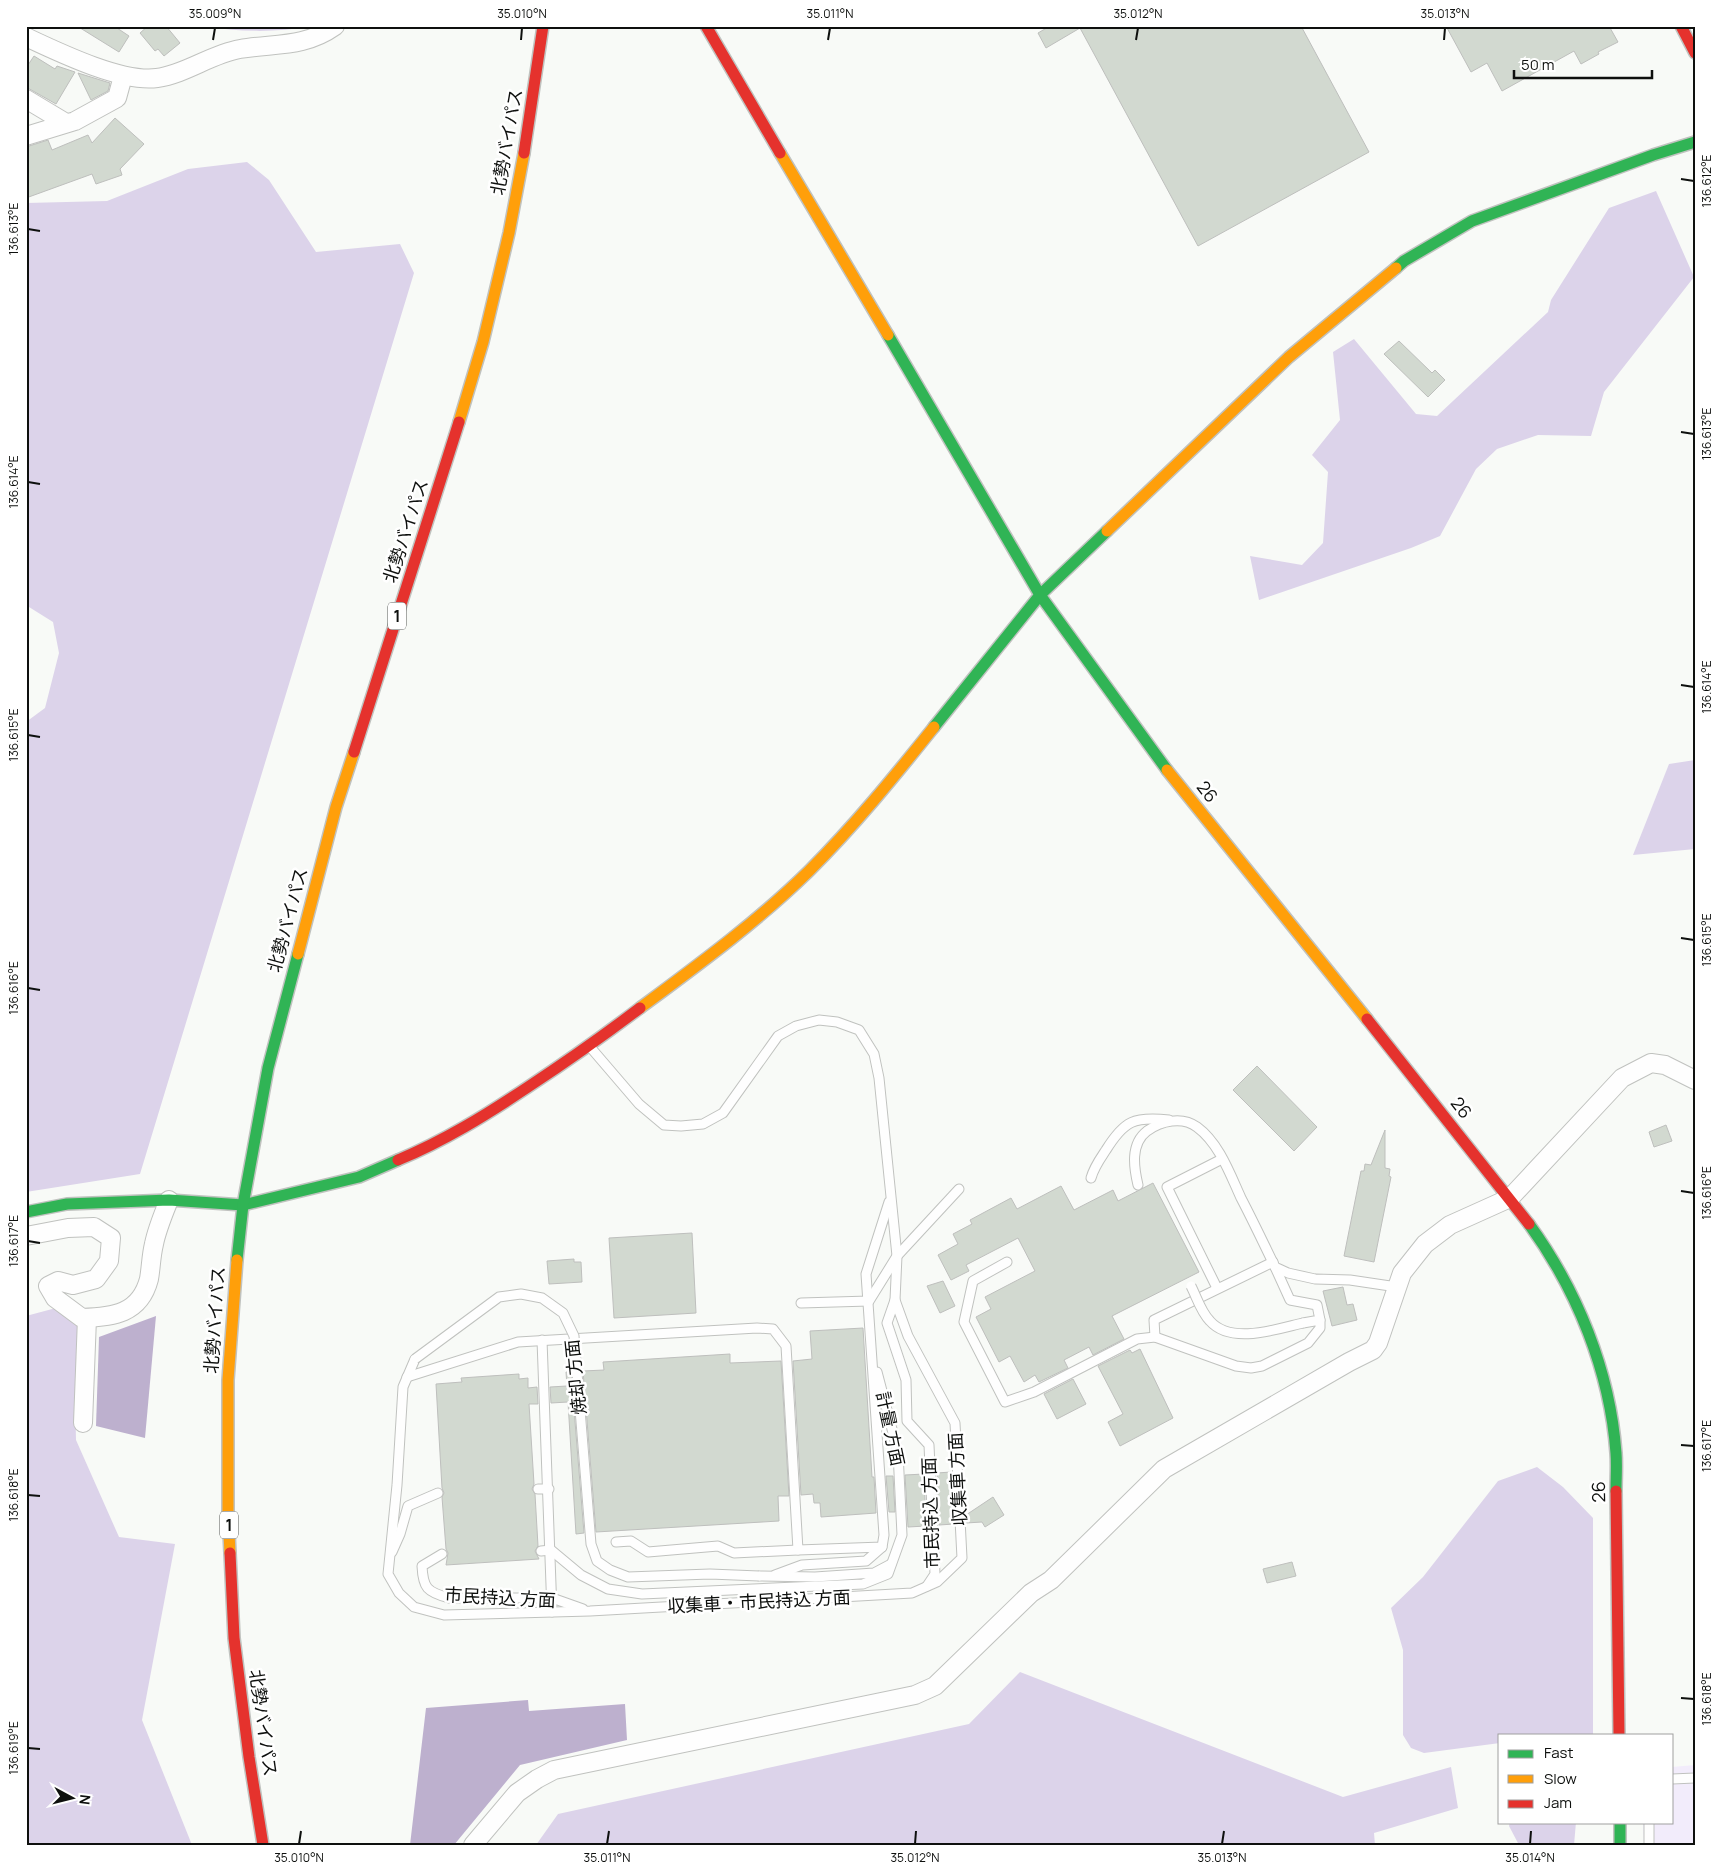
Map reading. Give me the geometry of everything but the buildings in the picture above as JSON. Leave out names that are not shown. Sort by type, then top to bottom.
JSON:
[{"type":"main road","name":"北勢バイパス","points":[[263,1845],[249,1757],[234,1638],[228,1513],[228,1380],[243,1205],[268,1068],[336,807],[482,342],[516,196],[528,131],[543,26]]},
{"type":"main road","name":"26","points":[[706,26],[1040,595],[1150,748],[1510,1198],[1551,1256],[1573,1297],[1595,1354],[1611,1414],[1616,1454],[1619,1734]]},
{"type":"main road","points":[[1681,26],[1695,53]]},
{"type":"main road","points":[[26,1212],[67,1204],[169,1200],[243,1205],[359,1177],[430,1147],[496,1108],[590,1046],[732,939],[808,872],[871,806],[1040,595],[1289,357],[1404,260],[1472,221],[1653,155],[1695,142]]},
{"type":"main road","points":[[1620,1824],[1620,1845]]},
{"type":"street","points":[[26,37],[54,50],[123,76],[156,78],[202,63],[222,52],[303,42],[324,34],[335,26]]},
{"type":"street","points":[[26,136],[75,121],[118,98],[123,76]]},
{"type":"street","points":[[26,99],[66,123]]},
{"type":"street","points":[[473,1845],[517,1793],[536,1778],[554,1770],[915,1695],[935,1686],[1030,1593],[1051,1580],[1164,1469],[1373,1350],[1378,1343],[1402,1273],[1425,1244],[1450,1225],[1510,1198],[1622,1078],[1651,1063],[1665,1065],[1678,1070],[1695,1080]]},
{"type":"street","points":[[26,1236],[68,1228],[94,1227],[111,1238],[109,1260],[96,1279],[73,1285],[58,1282],[48,1286],[61,1302],[82,1318],[111,1316],[130,1309],[138,1302],[147,1286],[155,1238],[169,1200]]},
{"type":"street","points":[[83,1423],[87,1318]]},
{"type":"lane","points":[[590,1046],[639,1104],[664,1125],[681,1126],[703,1124],[723,1113],[778,1036],[796,1026],[819,1020],[837,1022],[859,1030],[874,1054],[879,1078],[897,1256],[895,1300]]},
{"type":"lane","points":[[1007,1262],[973,1281],[964,1322],[1005,1402],[1034,1392],[1136,1339],[1155,1337],[1236,1366],[1251,1368],[1262,1366],[1308,1343],[1320,1328],[1317,1305],[1290,1300],[1222,1159],[1207,1136],[1195,1126],[1183,1122],[1151,1118],[1140,1120],[1118,1131],[1094,1168],[1091,1178]]},
{"type":"lane","points":[[1138,1185],[1134,1169],[1134,1154],[1139,1141],[1145,1132],[1171,1120]]},
{"type":"lane","points":[[1217,1288],[1166,1187],[1222,1159]]},
{"type":"lane","points":[[869,1301],[897,1256],[959,1189]]},
{"type":"lane","points":[[770,1577],[802,1565],[866,1561],[882,1547],[884,1535],[866,1274],[890,1198]]},
{"type":"lane","points":[[1274,1264],[1288,1273],[1315,1279],[1350,1280],[1397,1287]]},
{"type":"lane","points":[[1155,1337],[1154,1320],[1217,1288],[1274,1264]]},
{"type":"lane","points":[[1191,1286],[1210,1322],[1222,1330],[1236,1334],[1250,1334],[1320,1320]]},
{"type":"lane","name":"焼却 方面","points":[[552,1612],[444,1615],[414,1607],[399,1593],[388,1574],[404,1387],[407,1377],[415,1359],[499,1297],[521,1294],[542,1298],[563,1312],[574,1336],[590,1544],[597,1561],[610,1570],[628,1577],[710,1574],[770,1577]]},
{"type":"lane","name":"収集車 方面","points":[[895,1300],[908,1336],[955,1423],[962,1558],[938,1582],[927,1586]]},
{"type":"lane","name":"市民持込 方面","points":[[895,1300],[887,1323],[906,1380],[907,1421],[929,1445],[935,1574],[927,1586]]},
{"type":"lane","points":[[801,1303],[869,1301]]},
{"type":"lane","points":[[407,1377],[518,1342],[757,1328],[774,1329],[786,1346],[798,1550]]},
{"type":"lane","points":[[542,1340],[549,1489],[546,1551],[552,1612]]},
{"type":"lane","name":"計量 方面","points":[[546,1551],[581,1575],[608,1589],[642,1594],[863,1584],[888,1574],[902,1535],[898,1452],[872,1353]]},
{"type":"lane","points":[[538,1489],[549,1489]]},
{"type":"lane","points":[[390,1557],[400,1534],[408,1506],[438,1493]]},
{"type":"lane","points":[[616,1542],[631,1540],[648,1552],[718,1546],[734,1553],[882,1547]]},
{"type":"lane","name":"市民持込 方面","points":[[442,1554],[422,1566],[423,1582],[433,1594],[449,1598],[552,1598],[590,1611]]},
{"type":"lane","points":[[770,1577],[815,1577],[874,1573],[891,1564]]},
{"type":"lane","name":"収集車・市民持込 方面","points":[[552,1612],[912,1593],[927,1586]]},
{"type":"lane","points":[[1674,1779],[1695,1778]]},
{"type":"lane","points":[[1649,1824],[1649,1845]]},
{"type":"shaded area","points":[[203,26],[311,26],[257,31]]},
{"type":"shaded area","points":[[247,162],[269,180],[316,252],[400,244],[414,273],[140,1174],[26,1192],[26,722],[45,708],[59,653],[53,622],[26,607],[26,203],[107,201],[188,169]]},
{"type":"shaded area","points":[[1656,191],[1694,277],[1604,392],[1591,436],[1538,435],[1497,449],[1476,469],[1440,536],[1411,548],[1259,600],[1250,556],[1302,565],[1323,543],[1328,472],[1312,455],[1340,420],[1333,352],[1354,339],[1416,414],[1437,416],[1548,312],[1551,300],[1609,208]]},
{"type":"shaded area","points":[[1695,760],[1695,849],[1633,855],[1669,764]]},
{"type":"shaded area","points":[[56,1308],[80,1326],[75,1396],[76,1440],[119,1537],[175,1544],[142,1720],[192,1845],[26,1845],[26,1316]]},
{"type":"shaded area","points":[[156,1316],[145,1438],[96,1426],[99,1337]]},
{"type":"shaded area","points":[[1537,1467],[1563,1487],[1593,1518],[1593,1734],[1498,1734],[1498,1743],[1424,1753],[1411,1748],[1403,1735],[1403,1650],[1391,1608],[1423,1577],[1498,1481]]},
{"type":"shaded area","points":[[1020,1672],[1343,1797],[1451,1767],[1458,1808],[1374,1833],[1375,1845],[536,1845],[558,1814],[969,1724]]},
{"type":"shaded area","points":[[528,1700],[529,1711],[625,1704],[627,1740],[520,1765],[454,1845],[410,1845],[426,1708]]},
{"type":"shaded area","points":[[1695,1765],[1695,1845],[1644,1845],[1643,1824],[1674,1824],[1674,1767]]},
{"type":"shaded area","points":[[1510,1824],[1576,1824],[1574,1845],[1519,1845]]},
{"type":"traffic: fast","points":[[1396,268],[1404,261],[1472,221],[1653,155],[1695,142]]},
{"type":"traffic: fast","points":[[888,335],[1040,595],[934,727]]},
{"type":"traffic: fast","points":[[1107,531],[1040,595],[1167,770]]},
{"type":"traffic: fast","points":[[237,1260],[243,1205],[268,1068],[298,954]]},
{"type":"traffic: fast","points":[[26,1212],[67,1204],[169,1200],[243,1205],[359,1177],[398,1160]]},
{"type":"traffic: fast","points":[[1529,1224],[1562,1276],[1588,1332],[1598,1362],[1613,1422],[1616,1491]]},
{"type":"traffic: fast","points":[[1620,1824],[1620,1845]]},
{"type":"traffic: slow","points":[[459,422],[483,342],[509,233],[524,153]]},
{"type":"traffic: slow","points":[[780,153],[888,335]]},
{"type":"traffic: slow","points":[[1107,531],[1289,357],[1396,268]]},
{"type":"traffic: slow","points":[[640,1008],[748,925],[809,871],[858,819],[934,727]]},
{"type":"traffic: slow","points":[[298,954],[336,807],[354,752]]},
{"type":"traffic: slow","points":[[1167,770],[1367,1019]]},
{"type":"traffic: slow","points":[[230,1553],[228,1513],[228,1380],[237,1260]]},
{"type":"traffic: jam","points":[[524,153],[543,26]]},
{"type":"traffic: jam","points":[[706,26],[780,153]]},
{"type":"traffic: jam","points":[[1681,26],[1695,53]]},
{"type":"traffic: jam","points":[[354,752],[459,422]]},
{"type":"traffic: jam","points":[[398,1160],[448,1136],[496,1108],[640,1008]]},
{"type":"traffic: jam","points":[[1367,1019],[1529,1224]]},
{"type":"traffic: jam","points":[[1616,1491],[1619,1734]]},
{"type":"traffic: jam","points":[[230,1553],[234,1638],[249,1757],[263,1845]]}]
